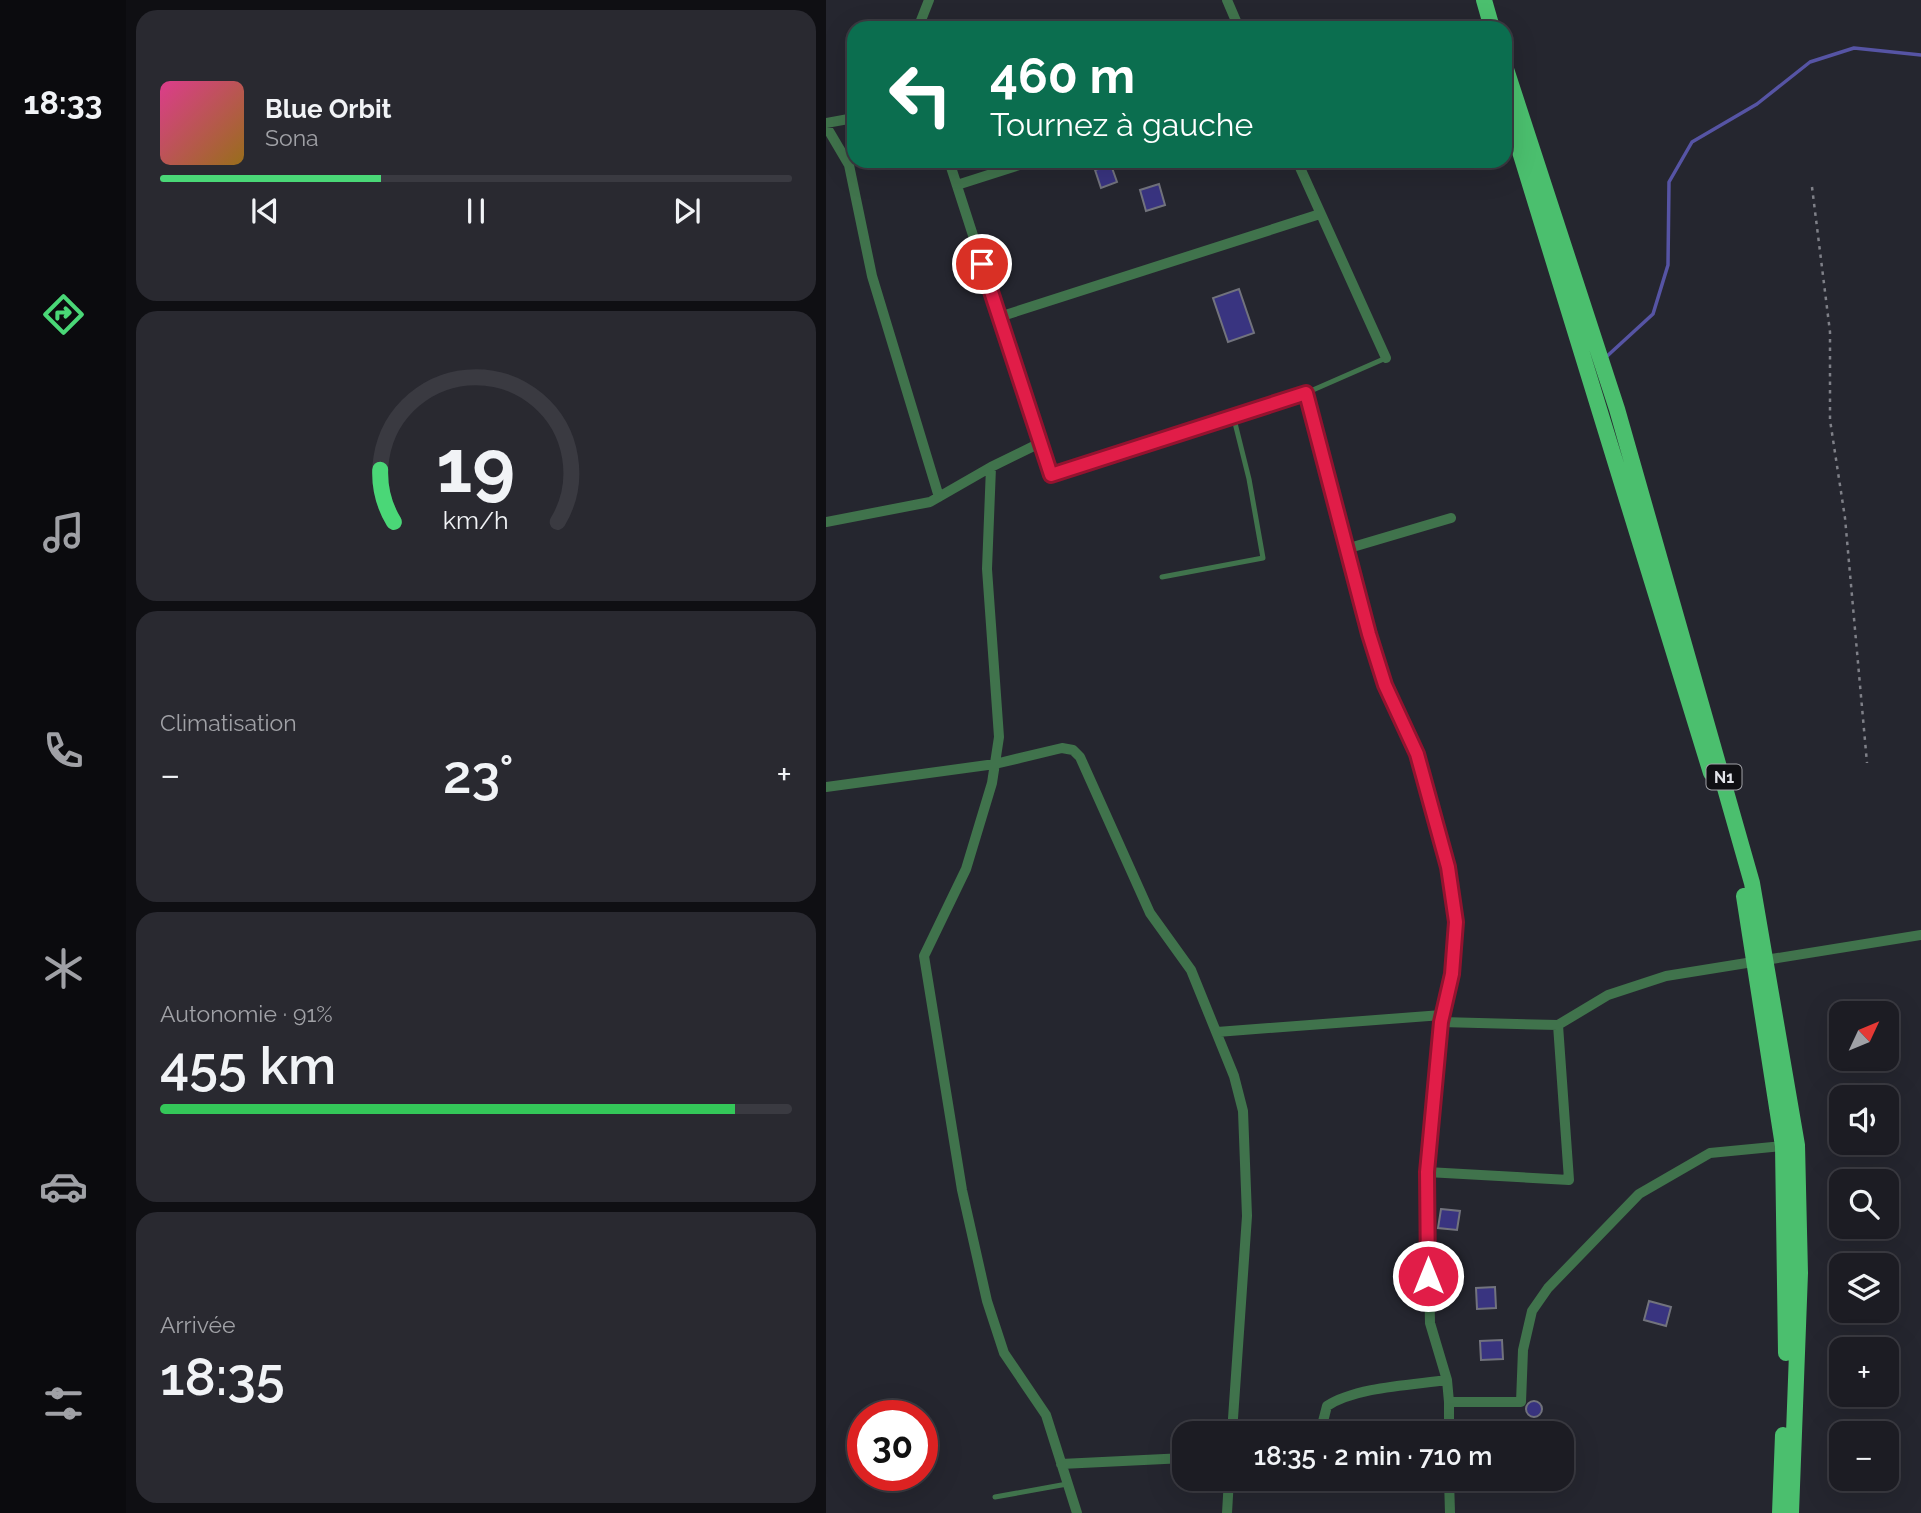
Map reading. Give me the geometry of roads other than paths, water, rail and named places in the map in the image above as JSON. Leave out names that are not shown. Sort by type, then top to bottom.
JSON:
[{"type":"main road","points":[[1474,0],[1480,21]]},
{"type":"main road","points":[[1484,0],[1490,21]]},
{"type":"main road","name":"N1","points":[[1512,91],[1727,823],[1761,960],[1797,1145],[1801,1273],[1786,1483],[1780,1513]]},
{"type":"main road","name":"N1","points":[[1512,123],[1553,237]]},
{"type":"main road","name":"N1","points":[[1761,960],[1783,1146],[1787,1272],[1786,1483],[1791,1513]]},
{"type":"street","points":[[921,21],[929,0]]},
{"type":"street","points":[[1227,0],[1237,21]]},
{"type":"street","points":[[847,120],[826,125],[847,162]]},
{"type":"street","points":[[850,168],[872,276],[939,496]]},
{"type":"street","points":[[951,168],[1051,475],[1306,393],[1377,659],[1417,754],[1448,867],[1456,922],[1452,974],[1441,1019],[1427,1172],[1430,1323],[1447,1380],[1449,1421]]},
{"type":"street","points":[[957,184],[1009,168]]},
{"type":"street","points":[[1300,168],[1386,358]]},
{"type":"street","points":[[999,317],[1320,214]]},
{"type":"street","points":[[826,522],[930,502],[1040,443]]},
{"type":"street","points":[[991,467],[987,569],[998,708],[995,764],[982,824],[966,869],[944,909],[925,956],[945,1070],[961,1190],[987,1301],[1004,1353],[1046,1415],[1077,1513]]},
{"type":"street","points":[[1346,548],[1451,518]]},
{"type":"street","points":[[826,787],[995,764],[1062,748],[1073,750],[1080,757],[1150,914],[1191,970],[1234,1076],[1243,1111],[1247,1216],[1233,1421]]},
{"type":"street","points":[[1217,1032],[1441,1019],[1558,1025],[1608,995],[1666,976],[1921,935]]},
{"type":"street","points":[[1427,1172],[1569,1180],[1558,1025]]},
{"type":"street","points":[[1449,1402],[1521,1402],[1523,1350],[1532,1311],[1548,1288],[1639,1194],[1710,1153],[1783,1146]]},
{"type":"street","points":[[1323,1421],[1327,1406],[1338,1399],[1447,1380]]},
{"type":"street","points":[[1061,1464],[1172,1459]]},
{"type":"street","points":[[1227,1513],[1228,1491]]},
{"type":"street","points":[[1449,1491],[1450,1513]]},
{"type":"lane","points":[[1306,393],[1386,358]]},
{"type":"lane","points":[[1163,577],[1263,558],[1249,479],[1233,415]]},
{"type":"lane","points":[[995,1497],[1067,1484]]},
{"type":"waterway","points":[[1605,358],[1653,314],[1668,265],[1669,182],[1692,142],[1757,104],[1810,62],[1854,48],[1921,55]]}]
